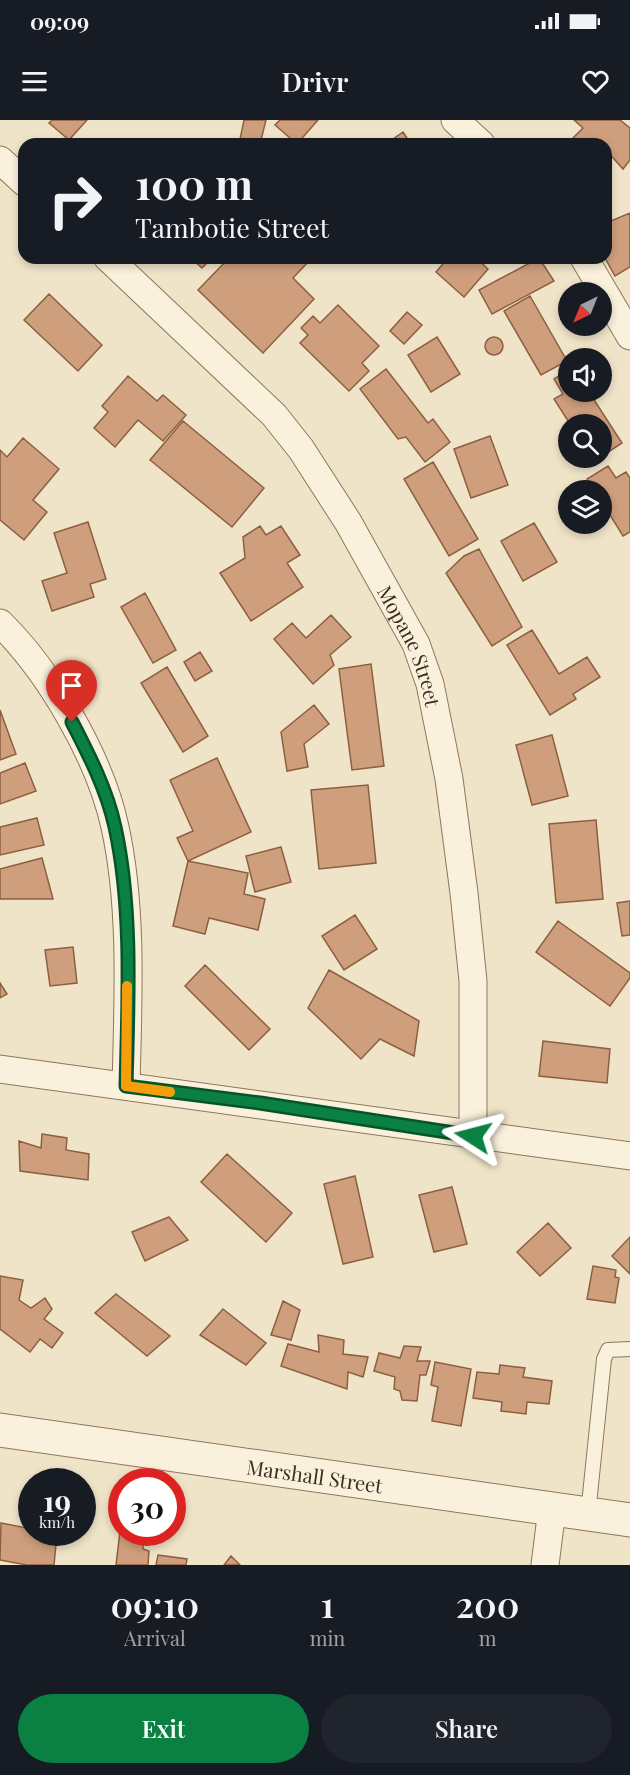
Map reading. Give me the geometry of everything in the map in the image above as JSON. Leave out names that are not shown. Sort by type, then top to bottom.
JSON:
[{"type":"street","points":[[455,120],[474,138]]},
{"type":"street","points":[[0,160],[18,176]]},
{"type":"street","name":"Mopane Street","points":[[114,264],[280,423],[301,449],[348,522],[416,644],[430,684],[449,779],[464,893],[473,981],[473,1136]]},
{"type":"street","points":[[588,264],[630,336]]},
{"type":"street","points":[[0,622],[34,663],[63,705],[89,755],[115,828],[126,933],[126,1086]]},
{"type":"street","points":[[0,1069],[260,1103],[473,1136],[630,1156]]},
{"type":"street","name":"Marshall Street","points":[[0,1430],[630,1520]]},
{"type":"street","points":[[545,1565],[552,1509]]},
{"type":"lane","points":[[588,1514],[604,1359],[608,1350],[630,1349]]},
{"type":"building","points":[[52,120],[87,120],[71,138],[67,138],[49,123]]},
{"type":"building","points":[[244,120],[266,120],[262,138],[240,138]]},
{"type":"building","points":[[280,120],[318,120],[302,138],[290,138],[275,125]]},
{"type":"building","points":[[574,120],[620,120],[630,128],[630,160],[623,169],[612,157],[612,138],[573,138],[583,128]]},
{"type":"building","points":[[403,132],[407,138],[394,138]]},
{"type":"building","points":[[630,213],[630,267],[615,276],[608,264],[612,264],[612,220]]},
{"type":"building","points":[[223,264],[306,264],[293,278],[314,299],[263,353],[198,290]]},
{"type":"building","points":[[443,264],[483,264],[488,269],[464,297],[436,272]]},
{"type":"building","points":[[528,264],[543,264],[554,281],[492,314],[479,290]]},
{"type":"building","points":[[49,294],[102,345],[78,371],[24,320]]},
{"type":"building","points":[[530,296],[560,348],[558,366],[541,375],[504,311]]},
{"type":"building","points":[[338,305],[379,346],[362,363],[369,371],[349,391],[300,343],[308,335],[301,328],[313,316],[320,323]]},
{"type":"building","points":[[407,312],[422,325],[404,344],[390,331]]},
{"type":"building","points":[[437,337],[460,374],[431,392],[408,355]]},
{"type":"building","points":[[490,337],[498,337],[503,342],[501,353],[490,355],[485,350],[485,342]]},
{"type":"building","points":[[386,369],[428,423],[433,419],[450,442],[425,462],[406,437],[398,439],[360,389]]},
{"type":"building","points":[[128,376],[157,401],[163,395],[186,415],[163,441],[138,420],[115,447],[94,428],[108,412],[102,406]]},
{"type":"building","points":[[558,397],[558,402],[595,402],[603,414],[564,414],[554,399]]},
{"type":"building","points":[[183,421],[264,488],[232,527],[150,460]]},
{"type":"building","points":[[612,428],[622,443],[612,450]]},
{"type":"building","points":[[490,436],[508,485],[471,498],[454,449]]},
{"type":"building","points":[[23,438],[59,469],[33,500],[47,512],[24,540],[0,520],[0,450],[7,457]]},
{"type":"building","points":[[433,462],[478,539],[449,556],[404,479]]},
{"type":"building","points":[[605,468],[609,468],[616,478],[626,472],[630,478],[630,532],[623,536],[612,518],[612,480],[587,479]]},
{"type":"building","points":[[88,522],[106,579],[90,584],[94,597],[52,611],[42,581],[67,573],[54,533]]},
{"type":"building","points":[[534,523],[557,562],[523,581],[501,541]]},
{"type":"building","points":[[260,526],[266,535],[281,526],[300,555],[287,563],[303,587],[251,621],[220,573],[245,558],[243,537]]},
{"type":"building","points":[[479,549],[522,627],[492,646],[446,573],[464,556]]},
{"type":"building","points":[[145,593],[176,650],[153,663],[121,607]]},
{"type":"building","points":[[331,615],[351,637],[330,655],[334,665],[313,684],[274,639],[292,623],[306,638]]},
{"type":"building","points":[[532,630],[559,674],[587,657],[600,677],[573,694],[576,699],[550,715],[507,645]]},
{"type":"building","points":[[200,652],[212,671],[195,681],[184,662]]},
{"type":"building","points":[[371,664],[384,766],[352,770],[339,669]]},
{"type":"building","points":[[167,667],[208,736],[183,752],[141,683]]},
{"type":"building","points":[[314,705],[329,724],[304,744],[308,767],[287,771],[281,732]]},
{"type":"building","points":[[0,710],[16,754],[0,760]]},
{"type":"building","points":[[552,735],[568,796],[532,805],[516,745]]},
{"type":"building","points":[[217,758],[251,832],[188,861],[177,838],[193,831],[170,780]]},
{"type":"building","points":[[25,763],[36,791],[0,804],[0,773]]},
{"type":"building","points":[[368,785],[376,863],[319,869],[311,790]]},
{"type":"building","points":[[37,818],[44,845],[0,855],[0,827]]},
{"type":"building","points":[[596,820],[603,899],[556,903],[549,824]]},
{"type":"building","points":[[281,847],[291,882],[255,892],[246,856]]},
{"type":"building","points":[[42,858],[53,899],[0,899],[0,869]]},
{"type":"building","points":[[188,861],[248,873],[244,894],[265,899],[258,930],[209,918],[205,934],[173,926]]},
{"type":"building","points":[[630,901],[630,935],[622,936],[617,903]]},
{"type":"building","points":[[355,915],[377,949],[344,970],[322,936]]},
{"type":"building","points":[[558,921],[630,973],[630,978],[610,1006],[536,952]]},
{"type":"building","points":[[73,947],[77,983],[50,986],[45,950]]},
{"type":"building","points":[[205,965],[270,1029],[249,1050],[185,986]]},
{"type":"building","points":[[329,970],[419,1021],[414,1056],[380,1039],[361,1059],[308,1008]]},
{"type":"building","points":[[0,983],[7,994],[0,998]]},
{"type":"building","points":[[543,1041],[610,1049],[607,1083],[539,1076]]},
{"type":"building","points":[[42,1134],[67,1138],[66,1150],[89,1154],[88,1180],[20,1171],[19,1141],[41,1148]]},
{"type":"building","points":[[227,1154],[292,1213],[266,1242],[201,1182]]},
{"type":"building","points":[[355,1176],[373,1257],[343,1264],[324,1184]]},
{"type":"building","points":[[452,1187],[467,1244],[434,1252],[419,1195]]},
{"type":"building","points":[[169,1217],[188,1240],[145,1261],[132,1232]]},
{"type":"building","points":[[548,1223],[571,1248],[540,1276],[517,1252]]},
{"type":"building","points":[[630,1237],[630,1274],[612,1256]]},
{"type":"building","points":[[593,1266],[616,1270],[615,1277],[619,1278],[615,1303],[587,1299]]},
{"type":"building","points":[[0,1276],[23,1280],[19,1300],[31,1308],[45,1298],[52,1309],[44,1319],[63,1333],[52,1348],[40,1339],[30,1352],[0,1329]]},
{"type":"building","points":[[116,1294],[170,1336],[147,1356],[95,1313]]},
{"type":"building","points":[[283,1301],[300,1310],[291,1340],[271,1335]]},
{"type":"building","points":[[223,1309],[266,1343],[246,1365],[200,1335]]},
{"type":"building","points":[[318,1335],[344,1340],[343,1354],[368,1357],[363,1377],[348,1372],[347,1389],[281,1366],[288,1344],[319,1352]]},
{"type":"building","points":[[404,1346],[421,1347],[417,1361],[430,1361],[426,1375],[420,1375],[417,1401],[402,1400],[400,1391],[394,1389],[395,1377],[374,1371],[379,1353],[400,1358]]},
{"type":"building","points":[[435,1362],[471,1369],[461,1426],[432,1421],[438,1387],[431,1385]]},
{"type":"building","points":[[500,1365],[525,1368],[523,1377],[552,1381],[549,1404],[527,1402],[526,1414],[501,1411],[502,1402],[473,1398],[477,1372],[499,1374]]},
{"type":"building","points":[[1,1523],[18,1526],[18,1546],[56,1546],[54,1565],[27,1565],[0,1560]]},
{"type":"building","points":[[118,1546],[143,1546],[143,1549],[149,1551],[148,1565],[116,1565]]},
{"type":"building","points":[[158,1555],[187,1559],[186,1565],[156,1565]]},
{"type":"building","points":[[231,1556],[240,1565],[224,1565]]},
{"type":"slow traffic","points":[[127,986],[126,1086],[170,1092]]},
{"type":"route","points":[[72,722],[108,801],[115,828],[126,933],[128,1008],[126,1086],[260,1103],[473,1136]]}]
